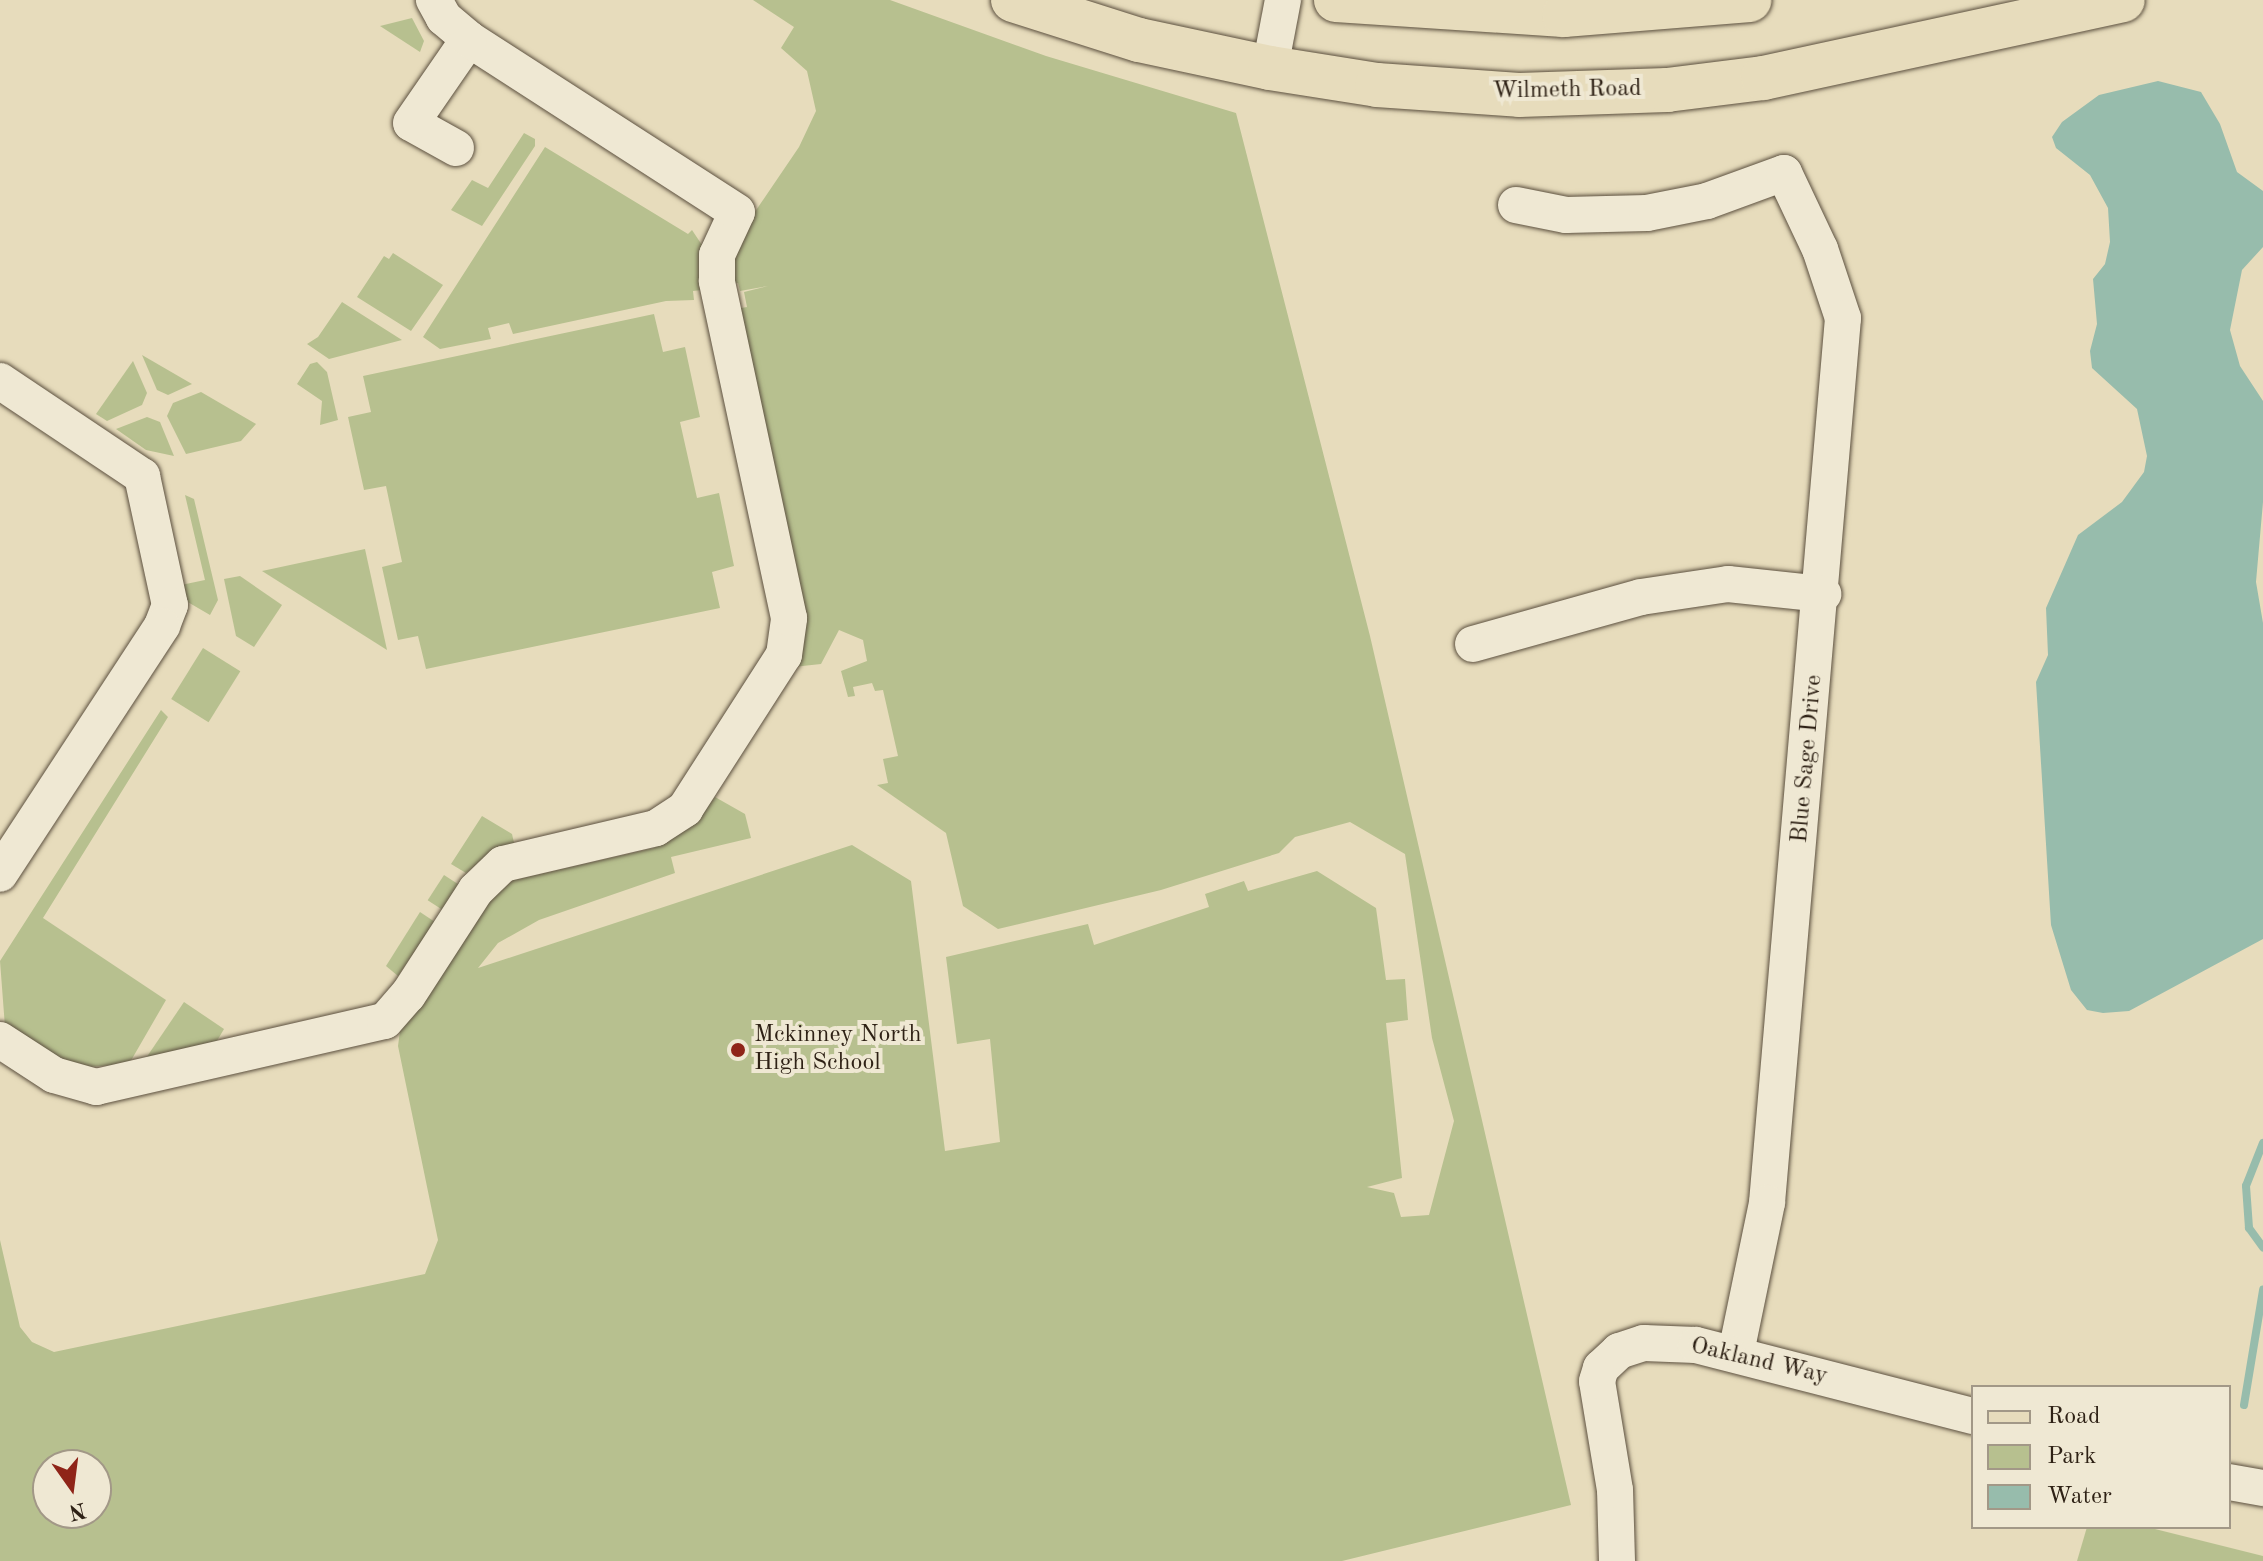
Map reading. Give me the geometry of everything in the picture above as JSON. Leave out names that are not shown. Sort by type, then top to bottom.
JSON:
[{"type":"main road","name":"Wilmeth Road","points":[[1013,0],[1139,40],[1270,68],[1377,85],[1519,95],[1667,90],[1815,69],[2123,0]]},
{"type":"main road","points":[[1336,0],[1564,15],[1749,0]]},
{"type":"street","points":[[0,1040],[54,1075],[96,1087],[385,1021],[408,995],[476,890],[503,864],[673,820],[709,779],[779,667],[789,618],[717,281],[717,255],[737,212],[469,39],[444,18],[434,0]]},
{"type":"street","points":[[1270,68],[1283,0]]},
{"type":"street","points":[[456,148],[411,123],[469,39]]},
{"type":"street","name":"Blue Sage Drive","points":[[1516,205],[1566,215],[1647,213],[1707,201],[1784,173],[1820,249],[1843,318],[1823,594],[1767,1203],[1736,1353]]},
{"type":"street","points":[[0,381],[142,476],[170,605],[162,626],[0,874]]},
{"type":"street","points":[[1473,644],[1641,597],[1728,584],[1823,594]]},
{"type":"street","name":"Oakland Way","points":[[1617,1561],[1612,1466],[1597,1393],[1601,1368],[1619,1351],[1644,1343],[1696,1345],[1971,1415]]},
{"type":"street","points":[[2231,1482],[2263,1488]]},
{"type":"green space","points":[[753,0],[890,0],[1046,56],[1236,113],[1370,636],[1571,1505],[1342,1561],[0,1561],[0,1240],[20,1327],[32,1342],[54,1352],[425,1274],[438,1240],[398,1046],[400,1031],[489,897],[514,880],[654,848],[691,827],[715,797],[745,814],[751,838],[671,857],[675,873],[539,920],[498,943],[478,968],[852,845],[911,881],[945,1151],[1000,1142],[990,1039],[957,1044],[946,957],[1088,924],[1094,945],[1209,907],[1205,894],[1244,881],[1248,891],[1317,871],[1376,908],[1386,980],[1405,979],[1408,1020],[1386,1023],[1402,1178],[1367,1187],[1394,1193],[1401,1217],[1429,1215],[1454,1121],[1432,1038],[1405,854],[1350,822],[1295,837],[1279,853],[1161,890],[998,929],[963,906],[946,833],[877,785],[888,783],[883,759],[898,756],[883,690],[875,691],[872,683],[853,687],[855,696],[848,697],[841,671],[867,661],[863,640],[839,630],[821,664],[793,667],[736,309],[747,307],[744,292],[768,286],[740,291],[738,283],[728,285],[730,257],[746,225],[799,147],[816,111],[807,71],[781,48],[794,27]]},
{"type":"green space","points":[[412,18],[424,41],[420,52],[380,26]]},
{"type":"green space","points":[[524,133],[535,139],[535,146],[482,226],[451,210],[472,180],[488,188]]},
{"type":"green space","points":[[545,147],[688,234],[692,230],[704,248],[702,290],[693,291],[694,300],[666,301],[513,334],[509,323],[488,328],[491,339],[440,349],[423,337]]},
{"type":"green space","points":[[393,253],[443,285],[411,331],[357,297],[384,256],[389,259]]},
{"type":"green space","points":[[342,302],[402,340],[329,359],[307,344],[318,337]]},
{"type":"green space","points":[[654,314],[663,352],[685,347],[700,417],[680,422],[697,498],[719,493],[734,566],[712,572],[720,608],[426,669],[418,636],[398,640],[382,567],[402,562],[386,486],[364,490],[348,417],[371,412],[363,376]]},
{"type":"green space","points":[[142,355],[192,384],[168,395],[157,390]]},
{"type":"green space","points":[[133,361],[147,393],[142,405],[107,421],[96,414]]},
{"type":"green space","points":[[317,362],[327,372],[338,420],[320,425],[322,401],[297,384],[310,364]]},
{"type":"green space","points":[[201,392],[256,424],[241,441],[186,454],[167,416],[173,403]]},
{"type":"green space","points":[[147,417],[160,422],[174,456],[146,450],[116,429]]},
{"type":"green space","points":[[185,495],[194,499],[218,600],[210,615],[186,601],[181,585],[205,580]]},
{"type":"green space","points":[[365,549],[387,650],[262,571]]},
{"type":"green space","points":[[240,576],[282,605],[254,647],[236,636],[224,579]]},
{"type":"green space","points":[[203,648],[240,671],[209,722],[171,699]]},
{"type":"green space","points":[[161,710],[168,717],[43,918],[166,1000],[129,1064],[74,1068],[5,1027],[0,961]]},
{"type":"green space","points":[[482,816],[512,834],[515,847],[486,857],[466,873],[451,864]]},
{"type":"green space","points":[[444,875],[458,884],[442,909],[428,900]]},
{"type":"green space","points":[[420,912],[435,922],[398,976],[386,966]]},
{"type":"green space","points":[[184,1002],[224,1029],[214,1046],[144,1061]]},
{"type":"green space","points":[[2086,1529],[2155,1529],[2263,1556],[2263,1561],[2077,1561]]},
{"type":"water","points":[[2158,81],[2201,92],[2220,124],[2237,172],[2263,191],[2263,247],[2242,270],[2230,330],[2240,366],[2263,401],[2263,502],[2256,582],[2263,623],[2263,939],[2129,1011],[2103,1013],[2087,1010],[2071,990],[2051,925],[2036,682],[2048,655],[2046,608],[2078,535],[2122,502],[2144,472],[2147,456],[2137,409],[2092,368],[2090,351],[2097,324],[2093,279],[2105,264],[2110,242],[2108,208],[2090,175],[2056,148],[2052,137],[2062,122],[2099,95]]},
{"type":"waterway","points":[[2263,1143],[2246,1186],[2249,1228],[2263,1247]]},
{"type":"waterway","points":[[2244,1405],[2263,1290]]},
{"type":"place","name":"Mckinney North High School","points":[[738,1050]]}]
